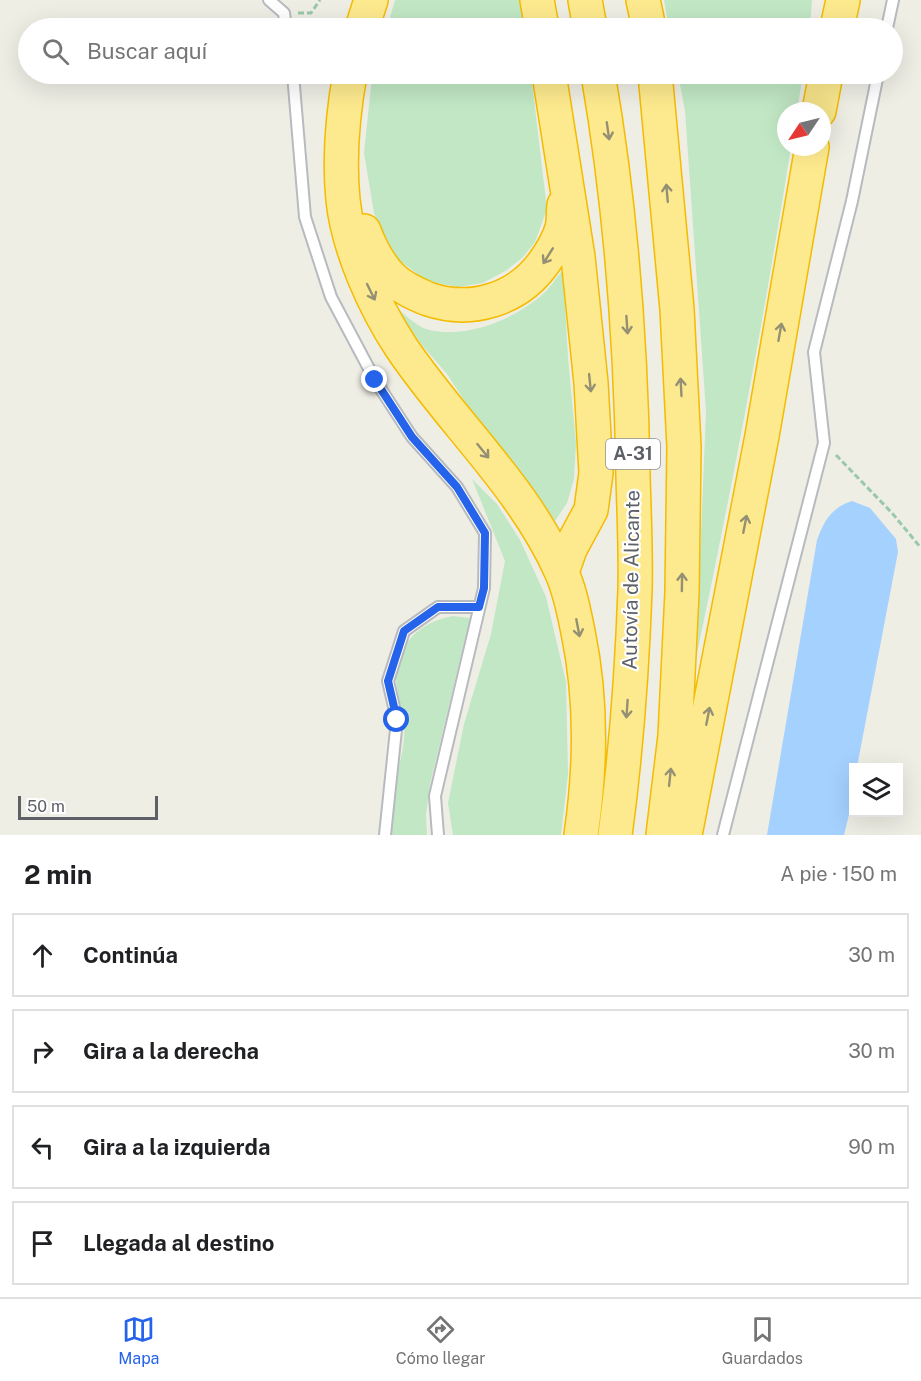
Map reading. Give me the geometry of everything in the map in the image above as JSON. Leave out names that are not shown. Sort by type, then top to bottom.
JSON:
[{"type":"highway","points":[[365,18],[371,0]]},
{"type":"highway","points":[[537,0],[540,18]]},
{"type":"highway","points":[[585,0],[588,18]]},
{"type":"highway","points":[[643,0],[647,18]]},
{"type":"highway","points":[[827,18],[828,0]]},
{"type":"highway","points":[[839,18],[843,0]]},
{"type":"highway","points":[[348,84],[341,170],[343,202],[350,235],[365,279],[400,346],[506,479],[536,523],[562,572],[574,609],[586,668],[589,712],[587,771],[581,835]]},
{"type":"highway","points":[[551,84],[578,257],[591,383],[596,473],[591,510],[570,549],[562,572]]},
{"type":"highway","name":"Autovía de Alicante","points":[[600,84],[608,131],[622,254],[632,422],[635,589],[624,772],[615,835]]},
{"type":"highway","name":"A-31","points":[[656,84],[678,309],[684,447],[682,592],[675,736],[663,835]]},
{"type":"highway","points":[[821,102],[824,84]]},
{"type":"highway","points":[[344,133],[357,216],[370,246],[393,278],[414,293],[445,304],[477,304],[511,294],[535,275],[552,252],[562,228],[565,180]]},
{"type":"highway","points":[[685,835],[762,436],[810,156]]},
{"type":"lane","points":[[269,0],[284,13],[285,18]]},
{"type":"lane","points":[[890,18],[893,0]]},
{"type":"lane","points":[[294,84],[305,217],[331,297],[375,380],[412,437],[457,487],[485,533],[484,588],[435,796],[438,835]]},
{"type":"lane","points":[[723,835],[825,443],[814,352],[852,201],[876,84]]},
{"type":"lane","points":[[385,835],[397,720],[388,681],[404,631],[438,607],[479,607]]},
{"type":"path","points":[[284,13],[311,13],[320,0]]},
{"type":"path","points":[[825,443],[892,513],[921,548]]},
{"type":"green space","points":[[395,0],[519,0],[524,18],[390,18]]},
{"type":"green space","points":[[664,0],[812,0],[811,18],[667,18]]},
{"type":"green space","points":[[372,84],[532,84],[547,209],[535,242],[523,257],[507,270],[483,283],[458,287],[427,281],[392,255],[374,213],[364,153]]},
{"type":"green space","points":[[680,84],[801,84],[798,102],[777,102],[777,156],[790,156],[747,403],[696,658],[706,411],[685,111]]},
{"type":"green space","points":[[563,270],[576,444],[574,479],[567,503],[555,521],[515,464],[473,414],[447,374],[422,345],[396,308],[414,323],[426,329],[441,332],[472,330],[503,320],[530,304],[545,292]]},
{"type":"green space","points":[[472,479],[497,504],[520,540],[546,597],[566,682],[568,774],[561,835],[453,835],[448,803],[464,724],[491,634],[505,561]]},
{"type":"green space","points":[[453,616],[470,618],[430,784],[426,815],[427,835],[390,835],[396,779],[404,738],[404,723],[396,679],[400,656],[405,645],[421,629],[430,623]]},
{"type":"water","points":[[852,501],[870,508],[896,539],[898,552],[858,763],[849,763],[849,814],[846,827],[844,835],[767,835],[817,540],[829,516]]},
{"type":"route","points":[[375,380],[412,437],[457,487],[485,533],[484,588],[479,607],[438,607],[404,631],[388,681],[397,720]]}]
